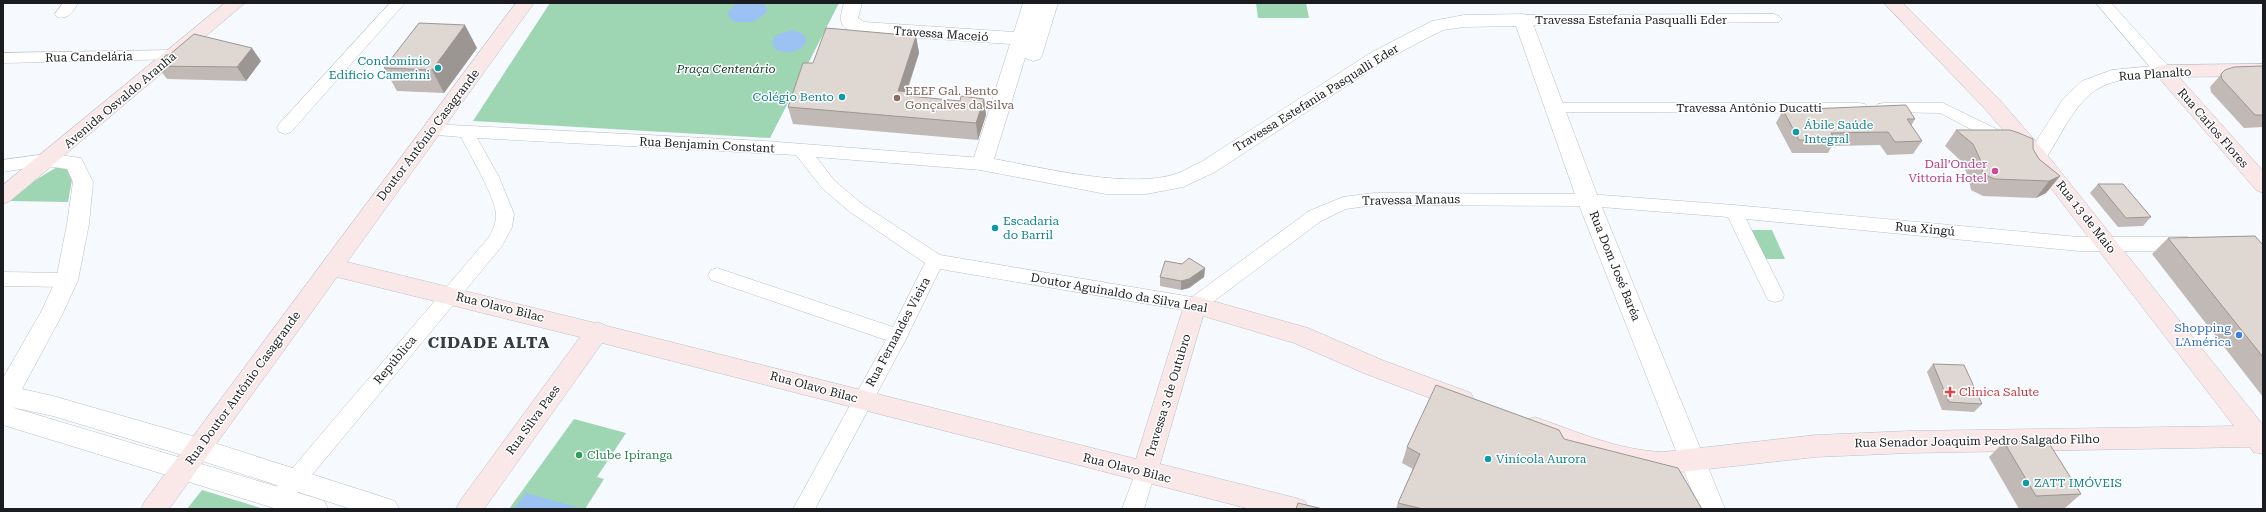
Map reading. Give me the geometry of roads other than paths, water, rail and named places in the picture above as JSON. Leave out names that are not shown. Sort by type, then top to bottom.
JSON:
[{"type":"main road","name":"Avenida Osvaldo Aranha","points":[[3,196],[236,3]]},
{"type":"main road","name":"Doutor Antônio Casagrande","points":[[331,267],[525,3]]},
{"type":"main road","name":"Rua 13 de Maio","points":[[1893,3],[1992,104],[2036,156],[2261,439]]},
{"type":"main road","name":"Rua Planalto","points":[[2163,71],[2263,70]]},
{"type":"main road","name":"Rua Carlos Flores","points":[[2163,71],[2263,184]]},
{"type":"main road","name":"Rua Olavo Bilac","points":[[331,267],[598,331],[862,400],[1296,509]]},
{"type":"main road","name":"Rua Doutor Antônio Casagrande","points":[[154,509],[331,267]]},
{"type":"main road","name":"Doutor Aguinaldo da Silva Leal","points":[[1195,305],[1300,335],[1374,368],[1484,408]]},
{"type":"main road","name":"Travessa 3 de Outubro","points":[[1145,472],[1195,305]]},
{"type":"main road","name":"Rua Silva Paes","points":[[469,509],[598,331]]},
{"type":"main road","points":[[1514,420],[1602,452],[1638,462],[1663,463],[1692,459]]},
{"type":"main road","name":"Rua Senador Joaquim Pedro Salgado Filho","points":[[1692,459],[1816,446],[1909,442],[2261,439]]},
{"type":"street","points":[[285,128],[398,3]]},
{"type":"street","points":[[1030,40],[1032,3]]},
{"type":"street","points":[[988,165],[1030,40],[1049,3]]},
{"type":"street","points":[[2103,3],[2163,71]]},
{"type":"street","name":"Travessa Maceió","points":[[851,11],[850,23],[855,26],[873,30],[1030,40]]},
{"type":"street","name":"Travessa Estefania Pasqualli Eder","points":[[988,165],[1106,186],[1146,186],[1183,180],[1215,162],[1379,56],[1439,25],[1464,21],[1774,19]]},
{"type":"street","name":"Rua Dom José Baréa","points":[[1523,20],[1588,200],[1712,509]]},
{"type":"street","name":"Rua Candelária","points":[[3,58],[174,55]]},
{"type":"street","name":"Rua Planalto","points":[[2036,156],[2048,142],[2071,103],[2082,89],[2100,79],[2118,75],[2163,71]]},
{"type":"street","name":"Travessa Antônio Ducatti","points":[[1554,108],[1944,108],[2036,156]]},
{"type":"street","name":"Rua Benjamin Constant","points":[[431,130],[802,150],[988,165]]},
{"type":"street","name":"República","points":[[287,490],[496,241],[503,227],[506,214],[490,177],[466,132]]},
{"type":"street","name":"Doutor Aguinaldo da Silva Leal","points":[[802,150],[828,184],[856,208],[935,261],[1195,305]]},
{"type":"street","points":[[3,166],[46,160],[74,163],[82,182],[78,224],[67,280],[51,315],[4,401]]},
{"type":"street","name":"Travessa Manaus","points":[[1195,305],[1315,216],[1343,203],[1374,199],[1588,200]]},
{"type":"street","name":"Rua Xingú","points":[[1588,200],[1734,211],[2071,243],[2107,245],[2200,244]]},
{"type":"street","points":[[1734,211],[1775,295]]},
{"type":"street","name":"Rua Fernandes Vieira","points":[[804,509],[898,336],[935,261]]},
{"type":"street","points":[[717,274],[898,336]]},
{"type":"street","points":[[3,279],[67,280]]},
{"type":"street","points":[[4,401],[199,449],[287,490],[315,509]]},
{"type":"street","points":[[4,401],[183,469],[372,507]]},
{"type":"street","name":"Travessa 3 de Outubro","points":[[1133,509],[1145,472]]},
{"type":"water","points":[[737,3],[763,3],[767,9],[766,13],[753,22],[735,22],[728,16],[728,12]]},
{"type":"water","points":[[792,30],[805,35],[806,42],[803,46],[792,52],[783,52],[775,49],[772,42],[776,35]]},
{"type":"water","points":[[526,493],[576,507],[574,509],[514,509]]},
{"type":"place","name":"Condominio Edificio Camerini","points":[[438,68]]},
{"type":"place","name":"Colégio Bento","points":[[842,97]]},
{"type":"place","name":"EEEF Gal. Bento Gonçalves da Silva","points":[[897,98]]},
{"type":"place","name":"Ábile Saúde Integral","points":[[1796,132]]},
{"type":"place","name":"Dall’Onder Vittoria Hotel","points":[[1995,171]]},
{"type":"place","name":"Escadaria do Barril","points":[[995,228]]},
{"type":"place","name":"Shopping L'América","points":[[2239,335]]},
{"type":"place","name":"Clínica Salute","points":[[1950,392]]},
{"type":"place","name":"Clube Ipiranga","points":[[579,455]]},
{"type":"place","name":"Vinícola Aurora","points":[[1488,459]]},
{"type":"place","name":"ZATT IMÓVEIS","points":[[2026,483]]},
{"type":"district","name":"CIDADE ALTA","points":[[489,342]]},
{"type":"park label","name":"Praça Centenário","points":[[726,69]]}]
